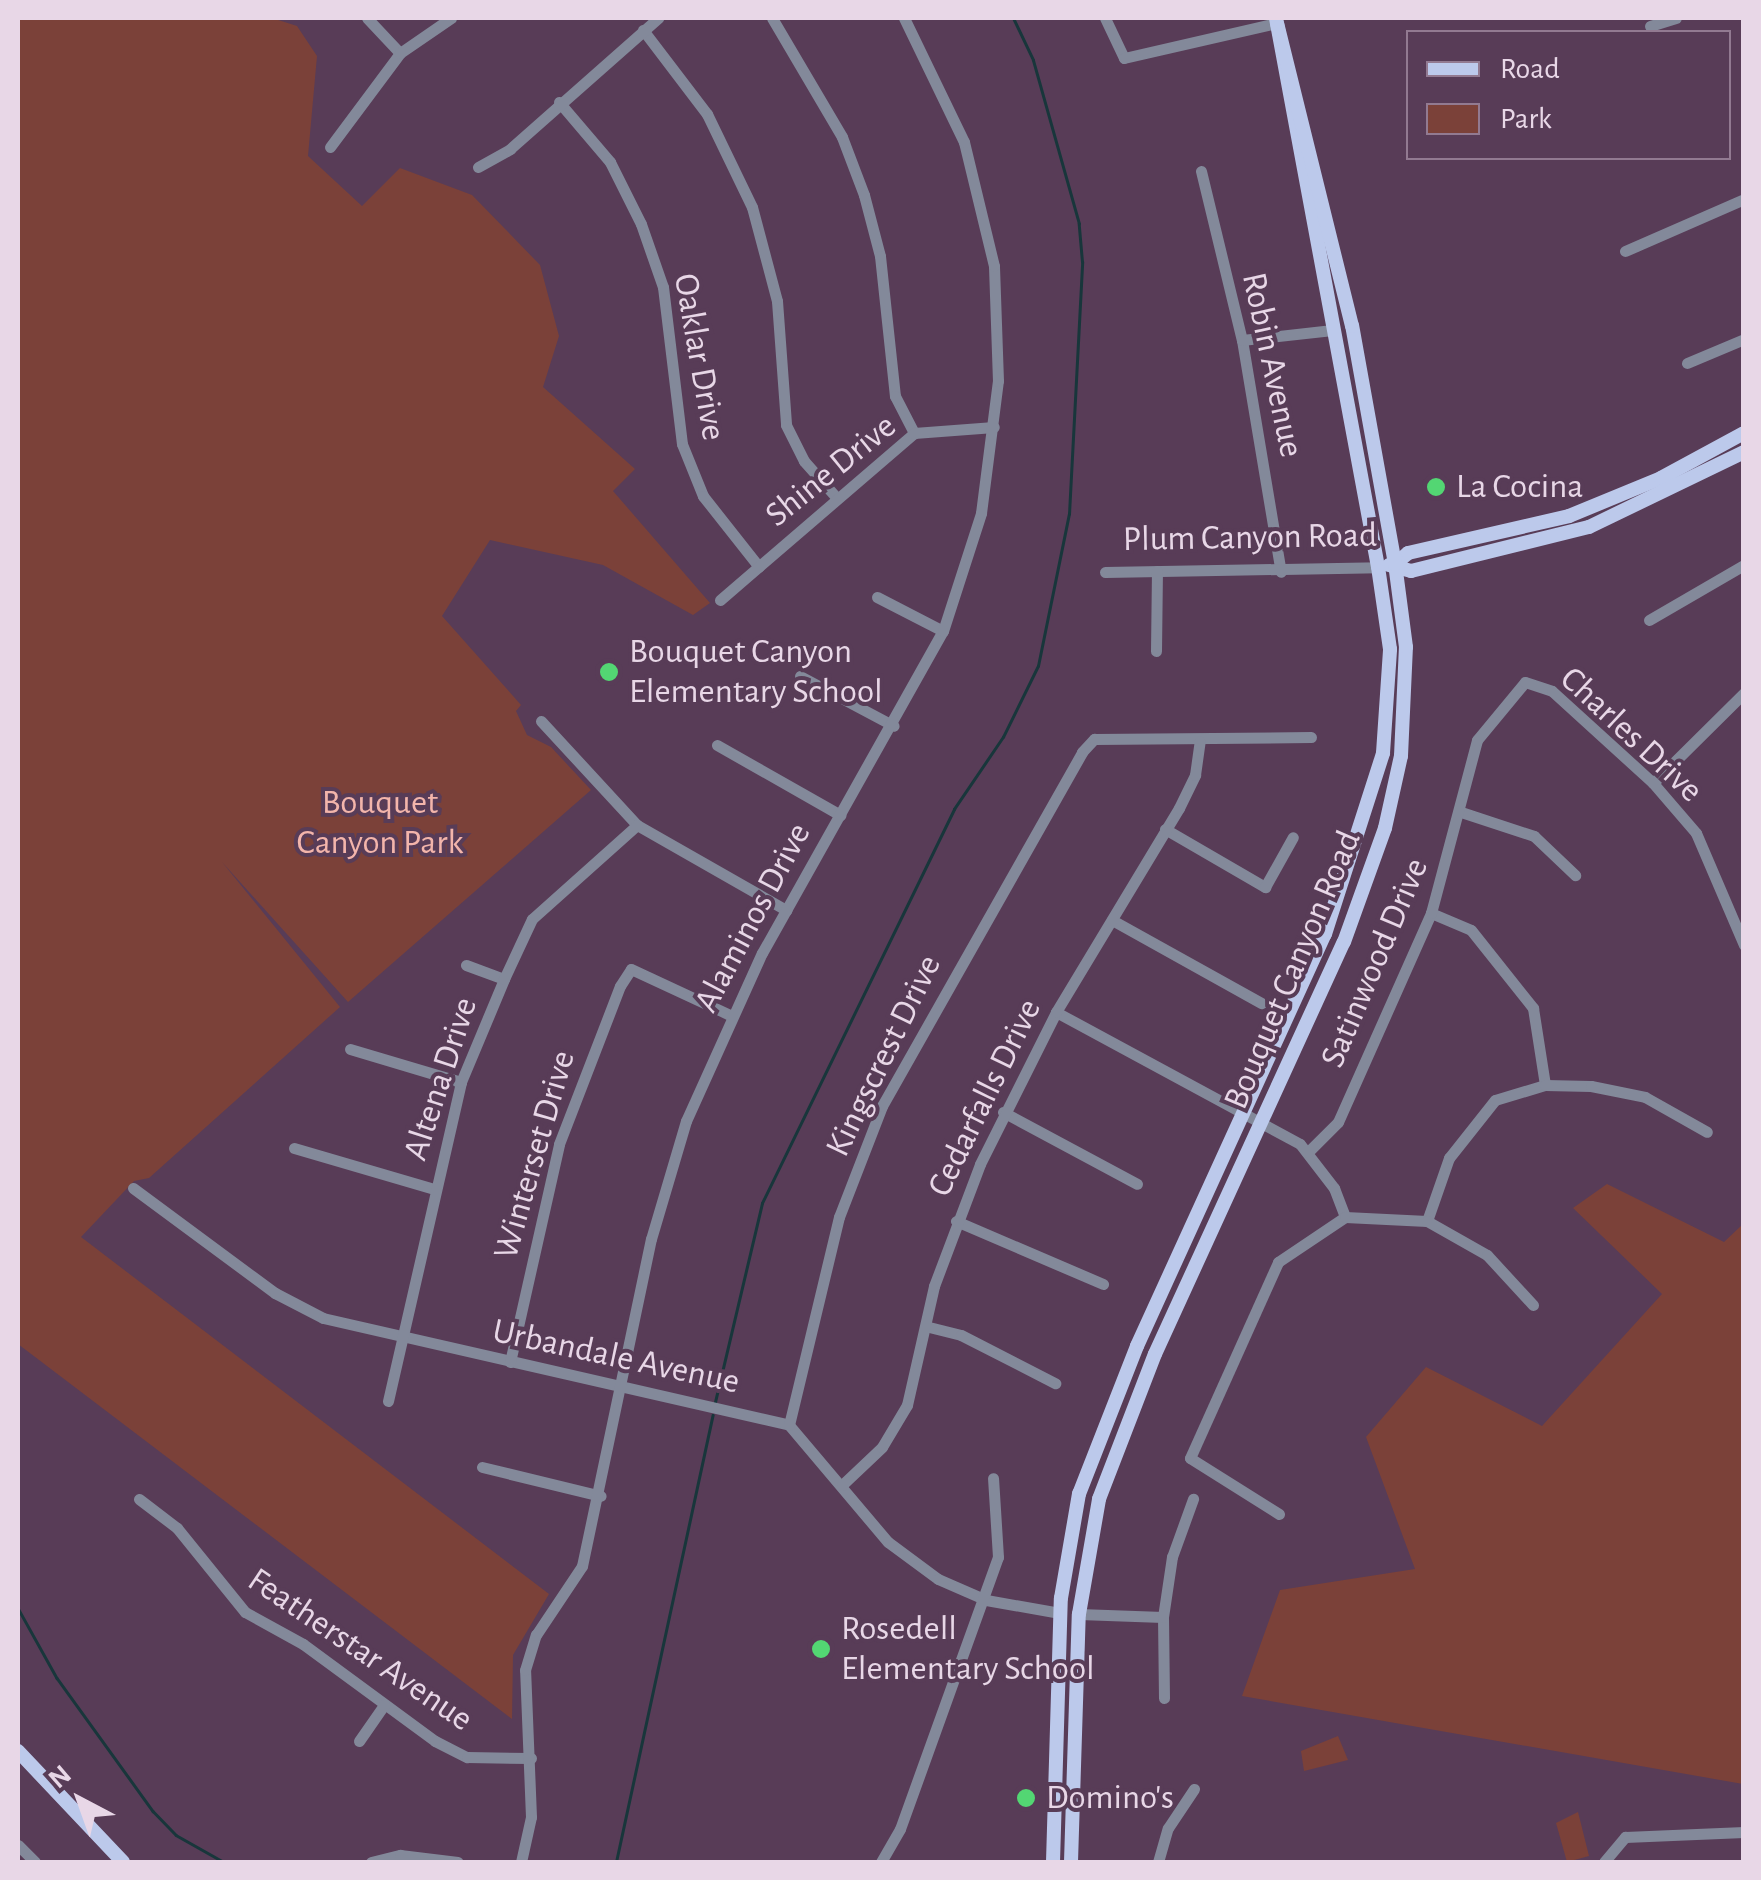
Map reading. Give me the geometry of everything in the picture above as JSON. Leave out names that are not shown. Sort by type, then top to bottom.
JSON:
[{"type":"main road","name":"Bouquet Canyon Road","points":[[1070,1862],[1079,1614],[1099,1498],[1118,1444],[1344,942],[1385,828],[1405,705],[1406,648],[1395,564],[1363,387],[1286,38],[1276,20]]},
{"type":"main road","name":"Bouquet Canyon Road","points":[[1053,1862],[1060,1613],[1076,1511],[1093,1456],[1242,1113],[1325,934],[1383,754],[1390,648],[1276,20]]},
{"type":"main road","points":[[1316,247],[1324,237],[1333,244]]},
{"type":"main road","points":[[1340,371],[1363,387]]},
{"type":"main road","name":"Plum Canyon Road","points":[[1378,567],[1395,564],[1408,553],[1523,529],[1604,503],[1744,433]]},
{"type":"main road","name":"Plum Canyon Road","points":[[1395,564],[1411,571],[1590,527],[1744,452]]},
{"type":"main road","points":[[1060,1613],[1079,1614]]},
{"type":"main road","points":[[18,1751],[123,1862]]},
{"type":"main road","points":[[1054,1786],[1064,1777],[1062,1862]]},
{"type":"street","points":[[367,18],[400,53]]},
{"type":"street","points":[[330,147],[400,53],[451,18]]},
{"type":"street","points":[[478,167],[510,149],[658,18]]},
{"type":"street","points":[[772,18],[842,136],[864,196],[880,256],[895,396],[914,433]]},
{"type":"street","name":"Alaminos Drive","points":[[521,1862],[531,1817],[525,1670],[536,1635],[582,1566],[601,1496],[667,1179],[730,1015],[786,910],[894,726],[943,631],[981,513],[994,427],[994,266],[964,142],[904,18]]},
{"type":"street","points":[[1106,18],[1124,58],[1276,20]]},
{"type":"street","points":[[1650,26],[1676,18]]},
{"type":"street","points":[[643,30],[707,114],[752,207],[777,301],[786,425],[836,497]]},
{"type":"street","name":"Oaklar Drive","points":[[559,102],[610,162],[640,224],[663,287],[682,444],[703,496],[759,568]]},
{"type":"street","name":"Robin Avenue","points":[[1201,171],[1242,340],[1281,572]]},
{"type":"street","points":[[1624,251],[1744,199]]},
{"type":"street","points":[[1242,340],[1332,330]]},
{"type":"street","points":[[1687,363],[1744,339]]},
{"type":"street","name":"Shine Drive","points":[[720,600],[914,433],[994,427]]},
{"type":"street","points":[[1649,620],[1744,564]]},
{"type":"street","name":"Plum Canyon Road","points":[[1105,572],[1281,572],[1378,567]]},
{"type":"street","points":[[1156,650],[1157,571]]},
{"type":"street","points":[[877,596],[943,631]]},
{"type":"street","points":[[800,676],[894,726]]},
{"type":"street","name":"Charles Drive","points":[[1525,682],[1552,691],[1653,783],[1696,833],[1744,944]]},
{"type":"street","name":"Satinwood Drive","points":[[1308,1152],[1338,1122],[1432,913],[1478,740],[1525,682]]},
{"type":"street","points":[[1653,783],[1743,695]]},
{"type":"street","points":[[541,721],[636,825],[786,910]]},
{"type":"street","points":[[1200,740],[1311,737]]},
{"type":"street","name":"Kingscrest Drive","points":[[788,1425],[839,1217],[882,1106],[1094,738],[1200,740]]},
{"type":"street","name":"Cedarfalls Drive","points":[[842,1485],[882,1447],[907,1405],[929,1327],[934,1286],[956,1221],[1003,1112],[1056,1012],[1195,775],[1200,740]]},
{"type":"street","points":[[717,745],[840,815]]},
{"type":"street","points":[[1461,812],[1534,836],[1575,874]]},
{"type":"street","name":"Altena Drive","points":[[388,1400],[461,1082],[504,979],[532,919],[636,825]]},
{"type":"street","points":[[1165,829],[1266,887],[1294,837]]},
{"type":"street","points":[[1432,913],[1471,930],[1533,1008],[1545,1084]]},
{"type":"street","points":[[1112,920],[1261,1003]]},
{"type":"street","points":[[466,965],[504,979]]},
{"type":"street","name":"Winterset Drive","points":[[510,1362],[559,1144],[631,969],[730,1015]]},
{"type":"street","points":[[1056,1012],[1262,1122],[1308,1152],[1345,1218]]},
{"type":"street","points":[[350,1048],[461,1082]]},
{"type":"street","points":[[1427,1220],[1449,1158],[1470,1124],[1495,1100],[1545,1084],[1645,1097],[1707,1132]]},
{"type":"street","points":[[1003,1112],[1137,1184]]},
{"type":"street","points":[[294,1148],[434,1190]]},
{"type":"street","name":"Urbandale Avenue","points":[[133,1188],[275,1293],[323,1318],[403,1340],[788,1425]]},
{"type":"street","points":[[1279,1514],[1190,1458],[1278,1262],[1345,1218],[1427,1220],[1488,1255],[1533,1305]]},
{"type":"street","points":[[956,1221],[1103,1284]]},
{"type":"street","points":[[929,1327],[961,1335],[1055,1382]]},
{"type":"street","points":[[788,1425],[888,1542],[938,1579],[986,1600],[1060,1613]]},
{"type":"street","points":[[482,1468],[601,1496]]},
{"type":"street","points":[[881,1862],[900,1829],[986,1600],[1000,1542],[993,1478]]},
{"type":"street","name":"Featherstar Avenue","points":[[140,1498],[177,1528],[245,1612],[303,1644],[384,1705],[468,1756],[531,1758]]},
{"type":"street","points":[[1164,1698],[1163,1617],[1172,1557],[1192,1499]]},
{"type":"street","points":[[1079,1614],[1163,1617]]},
{"type":"street","points":[[359,1741],[384,1705]]},
{"type":"street","points":[[1158,1862],[1168,1828],[1194,1788]]},
{"type":"street","points":[[1604,1862],[1625,1837],[1744,1832]]},
{"type":"street","points":[[18,1845],[35,1862]]},
{"type":"street","points":[[371,1862],[400,1855],[458,1862]]},
{"type":"green space","name":"Bouquet Canyon Park","points":[[18,18],[272,18],[297,26],[317,56],[308,156],[362,206],[400,168],[472,195],[540,265],[559,336],[543,387],[635,469],[613,491],[710,603],[693,615],[603,565],[490,540],[442,616],[521,705],[516,711],[527,735],[551,747],[591,790],[348,1002],[222,862],[340,1007],[149,1178],[134,1181],[81,1237],[549,1594],[513,1655],[512,1719],[18,1344]]},
{"type":"green space","points":[[1607,1184],[1724,1242],[1743,1224],[1743,1784],[1242,1696],[1280,1590],[1415,1569],[1366,1437],[1426,1367],[1542,1426],[1662,1294],[1573,1208]]},
{"type":"green space","points":[[1338,1736],[1348,1760],[1304,1771],[1301,1751]]},
{"type":"green space","points":[[1578,1812],[1589,1856],[1567,1862],[1556,1823]]},
{"type":"waterway","points":[[715,1402],[762,1203],[954,809],[1003,737],[1038,666],[1069,514],[1082,262],[1079,224],[1033,60],[1013,18]]},
{"type":"waterway","points":[[616,1862],[713,1415]]},
{"type":"waterway","points":[[18,1608],[57,1678],[153,1811],[176,1835],[224,1862]]},
{"type":"place","name":"La Cocina","points":[[1436,487]]},
{"type":"place","name":"Bouquet Canyon Elementary School","points":[[609,672]]},
{"type":"place","name":"Rosedell Elementary School","points":[[821,1649]]},
{"type":"place","name":"Domino's","points":[[1026,1798]]}]
